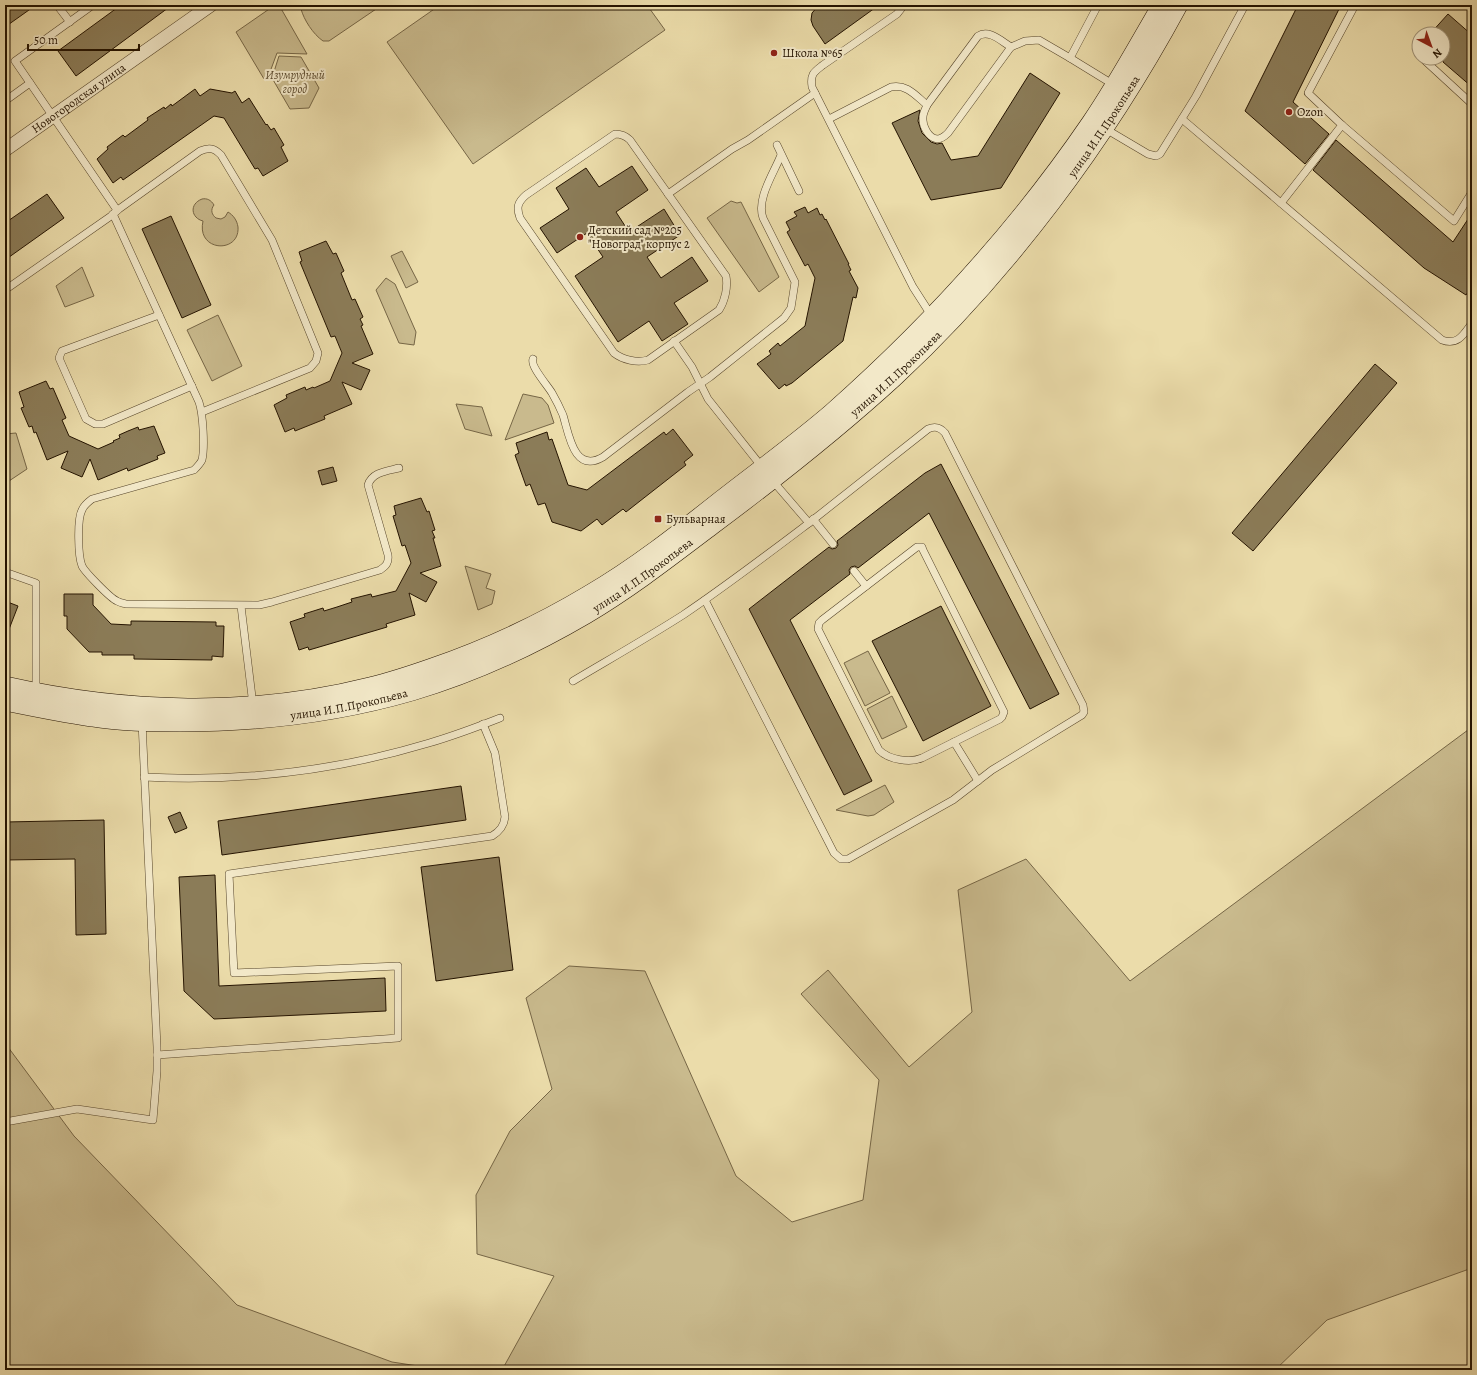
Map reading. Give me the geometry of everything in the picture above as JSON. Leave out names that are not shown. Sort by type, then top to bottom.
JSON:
[{"type":"street","name":"Новогородская улица","points":[[5,150],[211,5]]},
{"type":"street","name":"улица И.П.Прокопьева","points":[[5,686],[36,700],[93,718],[142,722],[221,722],[254,712],[371,687],[446,663],[484,649],[523,632],[585,597],[628,570],[768,474],[889,361],[938,323],[992,251],[1098,125],[1120,89],[1162,5]]},
{"type":"street","name":"улица И.П.Прокопьева","points":[[1120,89],[1151,54],[1178,5]]},
{"type":"street","name":"улица И.П.Прокопьева","points":[[5,702],[36,700],[91,702],[143,707],[254,712]]},
{"type":"lane","points":[[57,5],[70,22]]},
{"type":"lane","points":[[93,5],[15,61],[115,212],[159,315],[192,386],[202,412],[202,459],[198,467],[189,471],[92,499],[84,506],[79,520],[80,560],[87,572],[115,600],[122,603],[241,606],[259,605],[272,602],[380,570],[388,563],[388,555],[368,485],[370,480],[376,474],[399,468]]},
{"type":"lane","points":[[904,5],[897,14],[814,72],[811,78],[815,93],[829,118],[913,287],[938,323]]},
{"type":"lane","points":[[1070,58],[1098,5]]},
{"type":"lane","points":[[1098,125],[1148,154],[1156,156],[1160,154],[1216,61],[1246,5]]},
{"type":"lane","points":[[1355,5],[1308,93],[1342,125],[1454,221],[1472,192]]},
{"type":"lane","points":[[1011,47],[988,33],[983,32],[978,36],[927,104],[923,117],[924,127],[931,136],[936,139],[942,138],[948,133],[1011,47],[1025,41],[1039,40],[1120,89]]},
{"type":"lane","points":[[1431,66],[1472,104]]},
{"type":"lane","points":[[5,101],[30,83]]},
{"type":"lane","points":[[829,118],[891,87],[899,85],[906,88],[927,104]]},
{"type":"lane","points":[[668,194],[732,148],[748,140],[815,93]]},
{"type":"lane","points":[[1182,119],[1442,340],[1450,342],[1459,340],[1472,323]]},
{"type":"lane","points":[[1281,203],[1342,125]]},
{"type":"lane","points":[[615,134],[626,136],[630,140],[726,276],[727,282],[723,304],[719,310],[674,341],[648,360],[639,362],[619,357],[614,353],[520,218],[518,206],[520,200],[615,134]]},
{"type":"lane","points":[[777,145],[799,191]]},
{"type":"lane","points":[[5,290],[200,151],[213,149],[221,155],[274,244],[317,349],[318,358],[310,368],[202,412]]},
{"type":"lane","points":[[532,359],[533,365],[551,391],[560,408],[578,456],[586,461],[598,460],[700,384],[784,318],[791,308],[795,289],[795,280],[763,219],[761,208],[762,199],[782,155]]},
{"type":"lane","points":[[159,315],[62,351],[59,358],[83,414],[90,422],[95,424],[103,424],[192,386]]},
{"type":"lane","points":[[674,341],[692,367],[710,403],[768,474],[833,544]]},
{"type":"lane","points":[[573,681],[634,646],[705,600],[811,521],[928,429],[937,427],[944,432],[1084,708],[1079,717],[992,770],[953,800],[848,859],[844,859],[837,857],[705,600]]},
{"type":"lane","points":[[920,546],[1004,712],[1002,717],[914,761],[887,756],[882,753],[877,747],[818,629],[819,623],[822,620],[866,586],[920,546]]},
{"type":"lane","points":[[854,571],[866,586]]},
{"type":"lane","points":[[5,572],[36,583],[36,700]]},
{"type":"lane","points":[[241,606],[254,712]]},
{"type":"lane","points":[[144,777],[201,779],[246,777],[320,769],[394,753],[430,743],[500,718]]},
{"type":"lane","points":[[5,1122],[77,1109],[153,1120],[157,1055],[142,722]]},
{"type":"lane","points":[[157,1055],[398,1038],[398,966],[234,973],[229,874],[492,836],[497,834],[505,817],[495,753],[483,724]]},
{"type":"lane","points":[[954,742],[978,781]]},
{"type":"green space","points":[[275,5],[279,5],[307,54],[277,53],[267,80],[264,79],[236,32]]},
{"type":"green space","points":[[303,5],[382,5],[329,41],[323,41],[312,31],[302,13],[301,9]]},
{"type":"green space","points":[[440,5],[647,5],[665,30],[473,164],[387,42]]},
{"type":"green space","name":"Изумрудный город","points":[[279,56],[301,57],[319,88],[309,108],[290,109],[272,78]]},
{"type":"green space","points":[[202,199],[209,200],[213,203],[214,205],[212,212],[216,218],[221,219],[225,217],[228,212],[237,222],[237,236],[232,242],[219,246],[212,244],[206,239],[203,231],[203,221],[196,217],[193,211],[195,204]]},
{"type":"green space","points":[[731,201],[737,203],[741,202],[779,277],[759,292],[707,218]]},
{"type":"green space","points":[[402,251],[418,282],[406,288],[391,256]]},
{"type":"green space","points":[[82,267],[94,296],[65,307],[56,286]]},
{"type":"green space","points":[[386,278],[395,284],[416,332],[414,345],[399,343],[376,290]]},
{"type":"green space","points":[[218,315],[242,366],[212,381],[187,330]]},
{"type":"green space","points":[[523,394],[542,398],[548,405],[554,423],[505,440]]},
{"type":"green space","points":[[456,404],[482,407],[492,436],[465,429]]},
{"type":"green space","points":[[16,433],[27,469],[9,481],[5,480],[5,434]]},
{"type":"green space","points":[[465,566],[491,574],[486,588],[495,591],[492,604],[478,610]]},
{"type":"green space","points":[[868,651],[890,693],[865,706],[844,663]]},
{"type":"green space","points":[[892,696],[907,727],[882,739],[867,709]]},
{"type":"green space","points":[[1472,727],[1472,1268],[1327,1320],[1275,1370],[502,1370],[554,1276],[477,1254],[476,1195],[510,1131],[552,1089],[526,998],[569,966],[645,971],[736,1176],[792,1222],[863,1200],[879,1080],[801,994],[828,970],[909,1067],[972,1012],[958,890],[1026,859],[1130,981]]},
{"type":"green space","points":[[885,785],[894,802],[874,815],[868,816],[836,810]]},
{"type":"green space","points":[[5,1043],[74,1136],[237,1305],[392,1362],[444,1370],[5,1370]]},
{"type":"building","points":[[5,5],[36,5],[5,27]]},
{"type":"building","points":[[121,5],[172,5],[76,76],[58,51]]},
{"type":"building","points":[[819,5],[879,5],[825,44],[813,26],[811,20],[812,13]]},
{"type":"building","points":[[1298,5],[1341,5],[1293,102],[1329,134],[1305,164],[1245,111]]},
{"type":"building","points":[[1448,14],[1472,35],[1472,87],[1448,66],[1451,66],[1451,26],[1437,26]]},
{"type":"building","points":[[1030,73],[1060,93],[1001,188],[931,200],[892,123],[920,110],[918,121],[922,133],[931,142],[937,144],[942,143],[951,160],[978,156]]},
{"type":"building","points":[[195,89],[200,96],[210,89],[232,93],[235,91],[242,103],[249,98],[266,125],[267,124],[271,130],[274,128],[284,145],[281,147],[288,161],[263,176],[258,168],[255,169],[224,118],[214,116],[123,180],[121,177],[113,183],[97,159],[108,149],[107,147],[123,135],[125,137],[148,120],[147,118],[164,107],[165,109],[171,104],[172,106]]},
{"type":"building","points":[[1336,140],[1453,242],[1472,213],[1472,286],[1466,295],[1424,268],[1313,170]]},
{"type":"building","points":[[632,166],[648,190],[616,212],[629,232],[664,209],[680,235],[647,257],[661,278],[692,257],[708,281],[674,303],[688,324],[662,341],[649,321],[618,342],[575,276],[603,257],[587,233],[557,253],[540,228],[569,209],[556,188],[586,168],[599,187]]},
{"type":"building","points":[[47,194],[64,218],[5,260],[5,223]]},
{"type":"building","points":[[805,207],[808,213],[817,208],[820,215],[822,214],[825,220],[826,219],[849,264],[851,270],[849,271],[858,288],[856,298],[853,297],[843,341],[792,383],[786,386],[785,384],[779,389],[757,364],[771,354],[769,351],[778,343],[780,346],[805,326],[815,278],[808,264],[805,266],[787,232],[790,230],[786,222],[797,216],[794,212]]},
{"type":"building","points":[[171,216],[211,305],[182,318],[142,229]]},
{"type":"building","points":[[326,241],[333,254],[336,253],[344,271],[341,273],[352,300],[355,299],[363,317],[360,319],[363,325],[361,326],[373,354],[352,363],[370,370],[361,390],[342,382],[352,404],[324,416],[325,419],[295,431],[294,428],[285,432],[274,405],[287,398],[286,395],[305,387],[306,390],[330,381],[342,353],[335,336],[331,337],[300,262],[302,261],[299,252]]},
{"type":"building","points":[[1375,364],[1397,383],[1253,551],[1232,533]]},
{"type":"building","points":[[46,381],[50,389],[53,388],[66,418],[62,420],[69,436],[98,449],[114,442],[113,441],[120,438],[119,435],[128,431],[138,427],[139,430],[154,426],[165,453],[157,456],[158,459],[128,471],[127,468],[98,480],[90,459],[82,477],[61,468],[68,451],[47,460],[36,432],[34,433],[32,426],[29,427],[21,408],[24,407],[19,392]]},
{"type":"building","points":[[673,429],[693,455],[684,462],[686,465],[626,512],[623,509],[602,525],[597,519],[581,531],[552,522],[545,503],[538,505],[530,484],[526,486],[515,455],[519,453],[516,443],[547,432],[549,440],[552,439],[568,485],[587,490],[664,432],[666,435]]},
{"type":"building","points":[[941,464],[1059,694],[1030,709],[929,513],[858,568],[855,566],[851,567],[849,570],[850,574],[790,620],[872,781],[844,795],[749,609],[829,547],[832,549],[836,548],[838,545],[837,541],[925,473]]},
{"type":"building","points":[[333,467],[337,481],[322,485],[318,471]]},
{"type":"building","points":[[421,498],[427,512],[429,511],[435,530],[432,531],[435,538],[433,538],[441,566],[420,573],[437,582],[426,602],[409,593],[415,615],[386,624],[387,627],[309,650],[308,647],[299,650],[290,622],[305,617],[304,614],[323,608],[324,611],[352,602],[351,599],[371,594],[372,597],[396,591],[411,563],[405,545],[402,546],[393,516],[396,515],[394,506]]},
{"type":"building","points":[[64,594],[93,594],[93,605],[111,624],[131,625],[131,621],[216,622],[216,626],[224,626],[223,657],[212,656],[212,660],[134,659],[134,655],[102,655],[102,652],[89,652],[67,629],[67,616],[64,616]]},
{"type":"building","points":[[5,601],[18,606],[6,637],[5,637]]},
{"type":"building","points":[[941,606],[991,706],[923,741],[872,641]]},
{"type":"building","points":[[461,786],[466,820],[222,855],[218,821]]},
{"type":"building","points":[[180,812],[187,828],[175,833],[168,817]]},
{"type":"building","points":[[104,820],[106,934],[76,935],[75,859],[5,860],[5,822]]},
{"type":"building","points":[[499,857],[513,970],[436,981],[421,867]]},
{"type":"building","points":[[215,875],[219,986],[385,978],[386,1011],[214,1019],[184,991],[179,877]]},
{"type":"place","name":"Школа №65","points":[[774,53]]},
{"type":"place","name":"Ozon","points":[[1289,112]]},
{"type":"place","name":"Детский сад №205 \"Новоград\" корпус 2","points":[[580,237]]},
{"type":"place","name":"Бульварная","points":[[658,519]]}]
